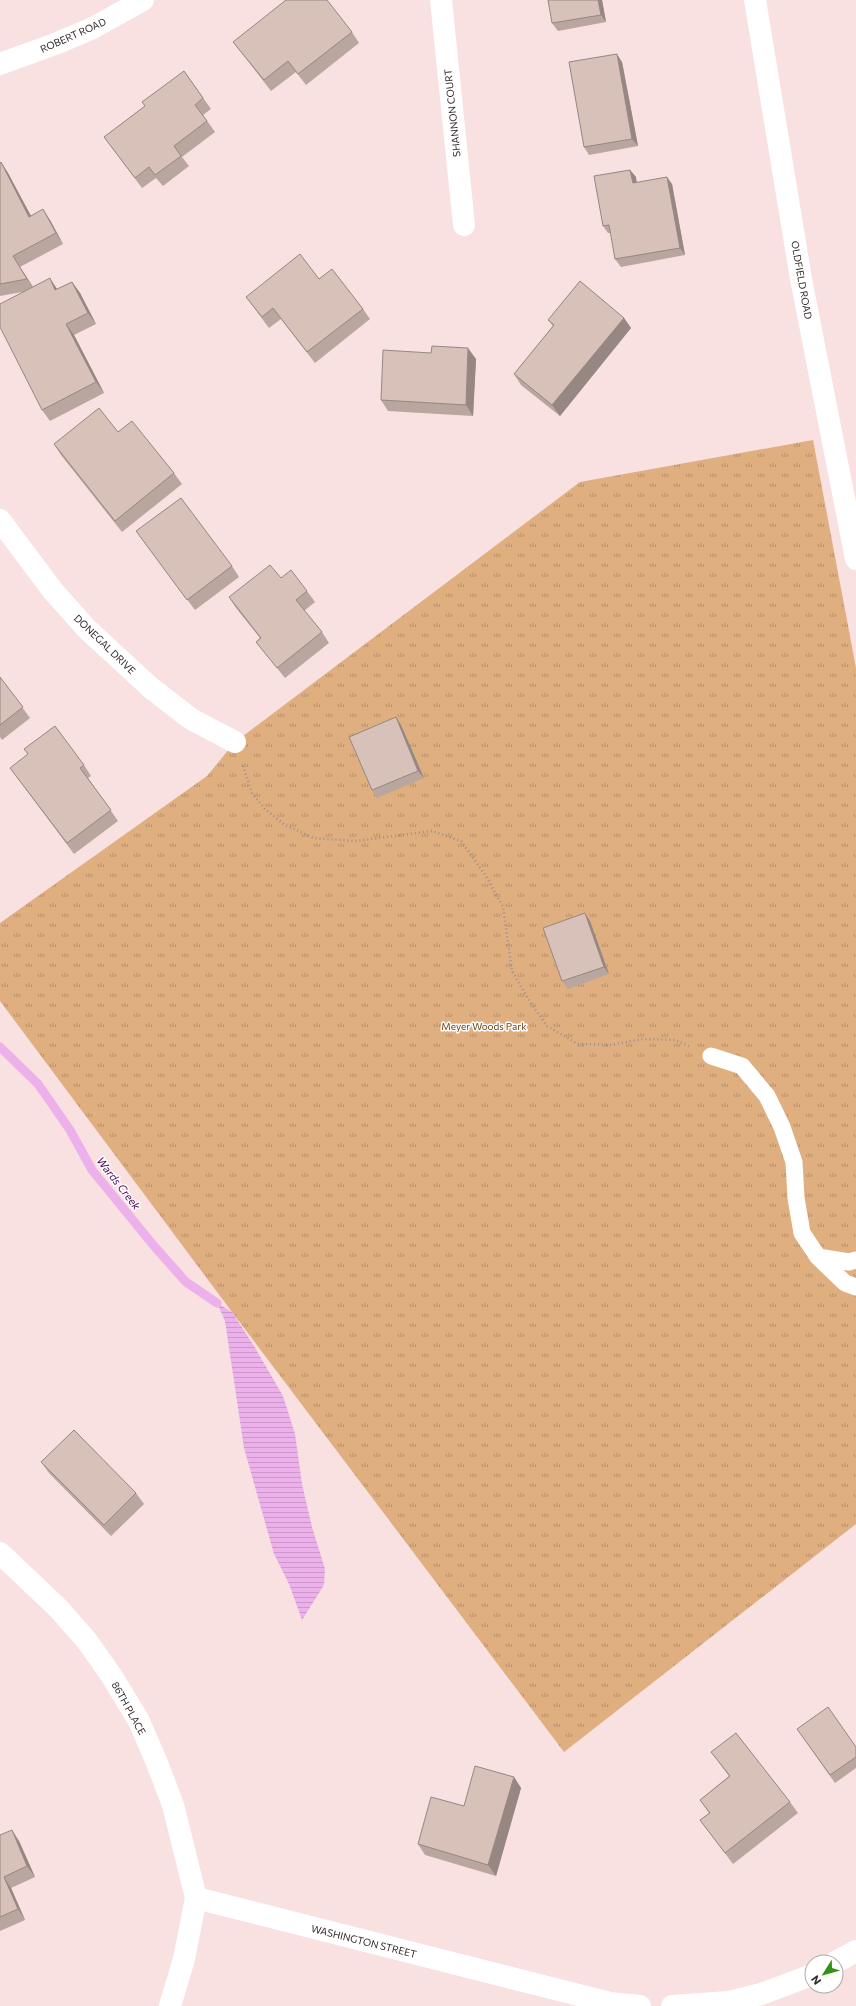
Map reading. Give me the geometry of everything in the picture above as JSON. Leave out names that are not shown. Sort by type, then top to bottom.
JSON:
[{"type":"street","name":"ROBERT ROAD","points":[[0,64],[94,28],[143,0]]},
{"type":"street","name":"SHANNON COURT","points":[[441,0],[464,225]]},
{"type":"street","name":"OLDFIELD ROAD","points":[[755,0],[801,278],[856,559]]},
{"type":"street","name":"DONEGAL DRIVE","points":[[0,520],[53,591],[87,629],[151,688],[191,719],[235,742]]},
{"type":"street","name":"86TH PLACE","points":[[0,1553],[59,1609],[87,1641],[111,1675],[139,1722],[173,1805],[196,1898]]},
{"type":"street","points":[[170,2006],[184,1959],[196,1898]]},
{"type":"street","name":"WASHINGTON STREET","points":[[196,1898],[610,2004],[640,2006]]},
{"type":"street","points":[[844,1958],[856,1951]]},
{"type":"street","points":[[672,2006],[729,2002],[761,1994],[804,1978]]},
{"type":"lane","points":[[711,1056],[742,1066],[767,1096],[782,1126],[794,1162],[796,1198],[802,1233],[818,1257],[845,1283],[856,1287]]},
{"type":"lane","points":[[818,1257],[849,1262],[856,1260]]},
{"type":"path","points":[[235,742],[252,793],[265,809],[285,825],[314,838],[356,841],[432,830],[461,841],[486,876],[503,907],[512,971],[530,1002],[547,1026],[578,1044],[611,1045],[642,1039],[674,1040],[711,1056]]},
{"type":"green space","name":"Meyer Woods Park","points":[[813,440],[856,668],[856,1524],[564,1752],[232,1312],[0,1001],[0,923],[207,776],[235,742],[580,482]]},
{"type":"shaded area","points":[[217,1303],[232,1312],[254,1346],[283,1396],[295,1434],[302,1484],[312,1527],[325,1569],[324,1585],[302,1620],[289,1584],[274,1554],[244,1448],[225,1321]]},
{"type":"building","points":[[286,0],[327,0],[352,32],[298,74],[288,61],[264,80],[233,42]]},
{"type":"building","points":[[548,0],[598,0],[601,15],[552,23]]},
{"type":"building","points":[[617,54],[632,139],[584,147],[569,62]]},
{"type":"building","points":[[184,71],[203,98],[195,105],[207,121],[174,146],[181,156],[155,175],[149,167],[135,178],[104,137],[145,106],[142,102]]},
{"type":"building","points":[[1,162],[29,217],[43,209],[56,233],[13,256],[27,279],[0,284],[0,163]]},
{"type":"building","points":[[630,170],[633,183],[667,177],[680,248],[615,259],[609,225],[603,226],[594,176]]},
{"type":"building","points":[[300,254],[319,279],[332,269],[363,309],[307,352],[273,308],[262,317],[246,297]]},
{"type":"building","points":[[50,278],[55,290],[72,282],[88,313],[66,324],[96,382],[42,410],[0,327],[0,304]]},
{"type":"building","points":[[580,281],[624,318],[552,405],[514,374],[554,325],[548,320]]},
{"type":"building","points":[[432,346],[468,348],[466,405],[381,400],[383,350],[431,353]]},
{"type":"building","points":[[99,408],[118,432],[132,421],[174,473],[115,521],[54,444]]},
{"type":"building","points":[[181,498],[232,566],[187,600],[136,531]]},
{"type":"building","points":[[270,565],[281,578],[291,570],[307,591],[296,600],[322,632],[277,668],[256,642],[261,638],[229,597]]},
{"type":"building","points":[[0,677],[23,707],[0,725]]},
{"type":"building","points":[[396,717],[418,771],[372,790],[349,737]]},
{"type":"building","points":[[55,726],[84,765],[80,768],[111,810],[67,843],[10,768],[28,754],[24,749]]},
{"type":"building","points":[[585,913],[604,967],[562,981],[543,928]]},
{"type":"building","points":[[74,1430],[136,1493],[104,1525],[41,1462]]},
{"type":"building","points":[[828,1707],[856,1747],[856,1757],[830,1775],[797,1729]]},
{"type":"building","points":[[736,1733],[790,1802],[725,1853],[700,1820],[710,1813],[700,1800],[730,1776],[711,1752]]},
{"type":"building","points":[[475,1766],[514,1777],[488,1865],[418,1844],[431,1797],[464,1806]]},
{"type":"building","points":[[12,1830],[27,1866],[4,1877],[18,1909],[0,1917],[0,1835]]},
{"type":"waterway","name":"Wards Creek","points":[[0,1047],[38,1084],[70,1130],[92,1170],[154,1246],[186,1282],[217,1303]]}]
